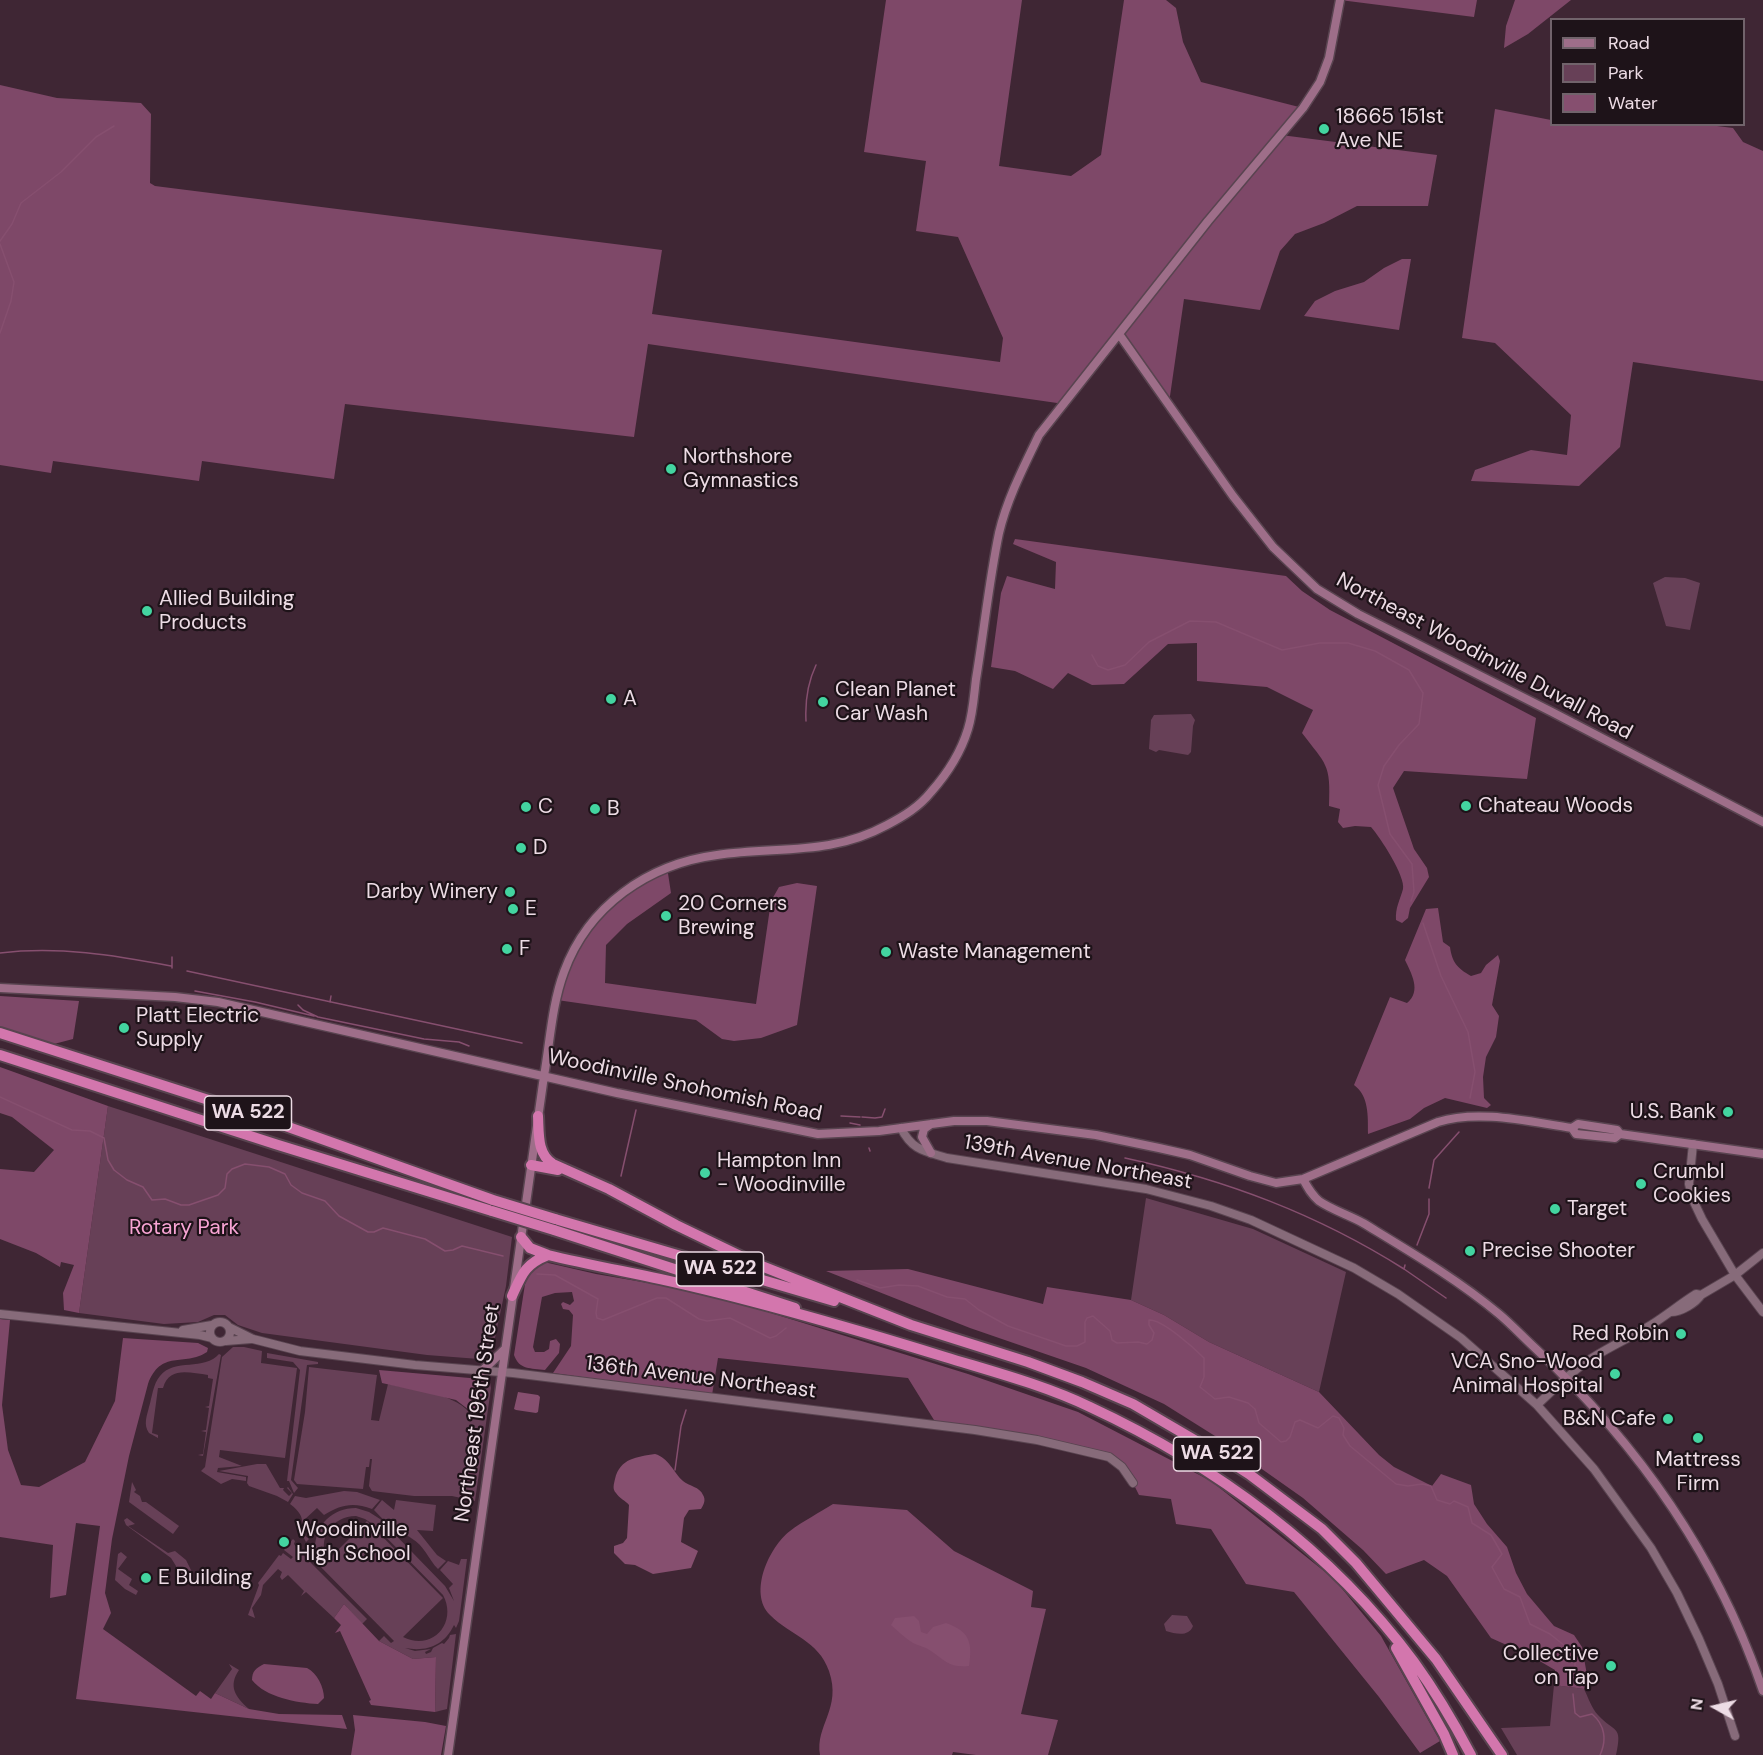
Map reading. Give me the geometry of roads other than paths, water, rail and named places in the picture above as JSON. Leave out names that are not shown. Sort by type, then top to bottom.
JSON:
[{"type":"highway","name":"WA 522","points":[[0,1033],[249,1113],[493,1205]]},
{"type":"highway","name":"WA 522","points":[[0,1056],[296,1151],[554,1224],[860,1331],[1022,1381],[1088,1406],[1160,1441],[1263,1510],[1338,1575],[1379,1619],[1414,1663],[1471,1755]]},
{"type":"highway","points":[[538,1116],[540,1145],[544,1156],[550,1163],[759,1264],[887,1316]]},
{"type":"highway","points":[[531,1165],[584,1178]]},
{"type":"highway","name":"WA 522","points":[[554,1224],[887,1316],[1082,1382],[1133,1404],[1249,1474],[1322,1529],[1356,1563],[1436,1659],[1468,1706],[1495,1755]]},
{"type":"highway","points":[[521,1237],[530,1248],[548,1255],[662,1280],[860,1331]]},
{"type":"highway","points":[[512,1296],[528,1265],[548,1255]]},
{"type":"highway","points":[[1379,1619],[1444,1734],[1453,1755]]},
{"type":"highway","points":[[1468,1706],[1502,1755]]},
{"type":"main road","name":"Northeast 195th Street","points":[[448,1755],[538,1116],[558,990],[564,971],[587,929],[606,905],[632,884],[667,867],[716,855],[811,849],[865,837],[909,813],[930,794],[948,771],[968,729],[1000,532],[1019,476],[1040,435],[1235,188],[1304,108],[1320,82],[1329,58],[1340,0]]},
{"type":"main road","name":"Northeast Woodinville Duvall Road","points":[[1119,334],[1233,496],[1273,547],[1317,589],[1358,614],[1763,822]]},
{"type":"main road","name":"Woodinville Snohomish Road","points":[[0,988],[202,1000],[294,1018],[544,1076],[818,1134],[879,1131],[954,1121],[987,1121],[1096,1135],[1190,1155],[1276,1183],[1303,1179],[1454,1117],[1479,1116],[1572,1128],[1578,1124],[1615,1129],[1620,1134],[1763,1154]]},
{"type":"main road","points":[[931,1124],[924,1129],[922,1137],[931,1153]]},
{"type":"main road","points":[[1303,1179],[1310,1193],[1321,1203],[1354,1218],[1429,1263],[1498,1314],[1594,1406],[1643,1465],[1684,1524],[1733,1615],[1763,1691]]},
{"type":"main road","points":[[482,1371],[504,1349]]},
{"type":"street","name":"139th Avenue Northeast","points":[[901,1128],[912,1145],[919,1150],[947,1158],[1146,1189],[1211,1206],[1251,1220],[1372,1278],[1461,1338],[1537,1405],[1593,1470],[1651,1548],[1677,1593],[1699,1639],[1718,1684],[1735,1736]]},
{"type":"street","points":[[1693,1144],[1689,1184],[1693,1200],[1735,1275],[1763,1312]]},
{"type":"street","points":[[1537,1405],[1566,1377],[1588,1361],[1671,1312],[1677,1312],[1735,1275],[1763,1253]]},
{"type":"street","points":[[0,1314],[170,1332],[212,1338],[218,1342],[226,1341],[230,1335],[229,1327],[222,1322],[170,1332]]},
{"type":"street","points":[[212,1325],[210,1331],[212,1338]]},
{"type":"street","name":"136th Avenue Northeast","points":[[229,1327],[253,1339],[300,1351],[920,1423],[1037,1440],[1109,1457],[1122,1467],[1133,1483]]},
{"type":"street","name":"136th Avenue Northeast","points":[[226,1341],[253,1339]]},
{"type":"water","points":[[518,1392],[540,1397],[538,1412],[514,1409]]},
{"type":"water","points":[[655,1454],[667,1462],[683,1481],[699,1490],[703,1495],[704,1504],[701,1509],[689,1510],[684,1518],[681,1542],[698,1551],[691,1568],[653,1574],[635,1565],[625,1564],[614,1553],[614,1546],[623,1543],[627,1538],[629,1505],[617,1495],[614,1486],[617,1472],[625,1463]]},
{"type":"water","points":[[914,1616],[919,1621],[921,1632],[927,1634],[933,1627],[946,1623],[960,1630],[968,1638],[970,1644],[969,1666],[948,1663],[910,1641],[891,1625],[895,1618]]},
{"type":"waterway","points":[[0,241],[12,224],[21,203],[61,172],[96,137],[114,126]]},
{"type":"waterway","points":[[0,244],[14,282],[11,301],[0,333]]},
{"type":"waterway","points":[[1092,655],[1098,666],[1108,670],[1125,665],[1149,642],[1190,621],[1216,622],[1282,650],[1320,643],[1348,643],[1375,651],[1409,670],[1423,693],[1419,724],[1399,745],[1384,766],[1378,785],[1390,834],[1412,864],[1414,892],[1411,901]]},
{"type":"waterway","points":[[806,721],[808,692],[816,665]]},
{"type":"waterway","points":[[1423,923],[1441,976],[1468,1032],[1475,1072],[1470,1098]]},
{"type":"waterway","points":[[0,953],[65,951],[128,958],[171,966]]},
{"type":"waterway","points":[[172,957],[172,968]]},
{"type":"waterway","points":[[187,971],[522,1043]]},
{"type":"waterway","points":[[195,991],[314,1016]]},
{"type":"waterway","points":[[330,1002],[331,996]]},
{"type":"waterway","points":[[298,1005],[318,1017],[424,1039],[459,1042],[469,1046]]},
{"type":"waterway","points":[[0,1097],[72,1130],[90,1131],[104,1138],[108,1160],[114,1170],[127,1180],[143,1187],[152,1200],[165,1199],[181,1205],[189,1205],[218,1195],[225,1188],[227,1174],[232,1169],[245,1164],[269,1167],[285,1174],[291,1185],[302,1193],[325,1201],[339,1216],[368,1232],[383,1228],[425,1239],[445,1251],[462,1246],[503,1256]]},
{"type":"waterway","points":[[862,1117],[882,1117],[885,1109]]},
{"type":"waterway","points":[[621,1176],[636,1110]]},
{"type":"waterway","points":[[841,1116],[860,1117]]},
{"type":"waterway","points":[[850,1123],[860,1125]]},
{"type":"waterway","points":[[1429,1188],[1434,1160],[1459,1132]]},
{"type":"waterway","points":[[1125,1158],[1199,1177],[1270,1201],[1338,1232],[1404,1269]]},
{"type":"waterway","points":[[1417,1245],[1429,1214],[1429,1199]]},
{"type":"waterway","points":[[1405,1265],[1404,1269],[1446,1298]]},
{"type":"waterway","points":[[537,1274],[555,1275],[598,1299],[597,1318],[603,1320],[657,1298],[666,1298],[699,1319],[707,1321],[730,1318],[770,1338],[786,1328]]},
{"type":"waterway","points":[[857,1280],[880,1288],[899,1285],[918,1286],[947,1297],[965,1299],[979,1310],[1008,1326],[1066,1346],[1077,1346],[1085,1342],[1085,1322],[1087,1318],[1093,1316],[1110,1331],[1112,1340],[1117,1343],[1147,1344],[1152,1340],[1154,1333],[1149,1320],[1155,1321],[1178,1335],[1204,1358],[1204,1377],[1200,1387],[1215,1399],[1229,1397],[1248,1403],[1255,1409],[1259,1423],[1281,1442],[1290,1437],[1295,1422],[1300,1420],[1318,1428],[1333,1416],[1339,1418],[1344,1428],[1343,1435],[1350,1446],[1396,1484],[1431,1486],[1437,1500],[1450,1504],[1454,1501],[1468,1507],[1472,1523],[1491,1535],[1502,1554],[1492,1567],[1504,1589],[1520,1597],[1530,1624],[1550,1634],[1575,1654],[1575,1682]]},
{"type":"waterway","points":[[675,1470],[681,1426],[686,1410]]},
{"type":"waterway","points":[[1573,1694],[1575,1713],[1580,1717],[1592,1714],[1600,1723],[1604,1733],[1604,1744],[1600,1755]]},
{"type":"place","name":"18665 151st Ave NE","points":[[1324,129]]},
{"type":"place","name":"Northshore Gymnastics","points":[[671,469]]},
{"type":"place","name":"Allied Building Products","points":[[147,611]]},
{"type":"place","name":"A","points":[[611,699]]},
{"type":"place","name":"Clean Planet Car Wash","points":[[823,702]]},
{"type":"place","name":"Chateau Woods","points":[[1466,806]]},
{"type":"place","name":"C","points":[[526,807]]},
{"type":"place","name":"B","points":[[595,809]]},
{"type":"place","name":"D","points":[[521,848]]},
{"type":"place","name":"Darby Winery","points":[[510,892]]},
{"type":"place","name":"E","points":[[513,909]]},
{"type":"place","name":"20 Corners Brewing","points":[[666,916]]},
{"type":"place","name":"F","points":[[507,949]]},
{"type":"place","name":"Waste Management","points":[[886,952]]},
{"type":"place","name":"Platt Electric Supply","points":[[124,1028]]},
{"type":"place","name":"U.S. Bank","points":[[1728,1112]]},
{"type":"place","name":"Hampton Inn - Woodinville","points":[[705,1173]]},
{"type":"place","name":"Crumbl Cookies","points":[[1641,1184]]},
{"type":"place","name":"Target","points":[[1555,1209]]},
{"type":"place","name":"Precise Shooter","points":[[1470,1251]]},
{"type":"place","name":"Red Robin","points":[[1681,1334]]},
{"type":"place","name":"VCA Sno-Wood Animal Hospital","points":[[1615,1374]]},
{"type":"place","name":"B&N Cafe","points":[[1668,1419]]},
{"type":"place","name":"Mattress Firm","points":[[1698,1438]]},
{"type":"place","name":"Woodinville High School","points":[[284,1542]]},
{"type":"place","name":"E Building","points":[[146,1578]]},
{"type":"place","name":"Collective on Tap","points":[[1611,1666]]},
{"type":"park label","name":"Rotary Park","points":[[184,1228]]}]
